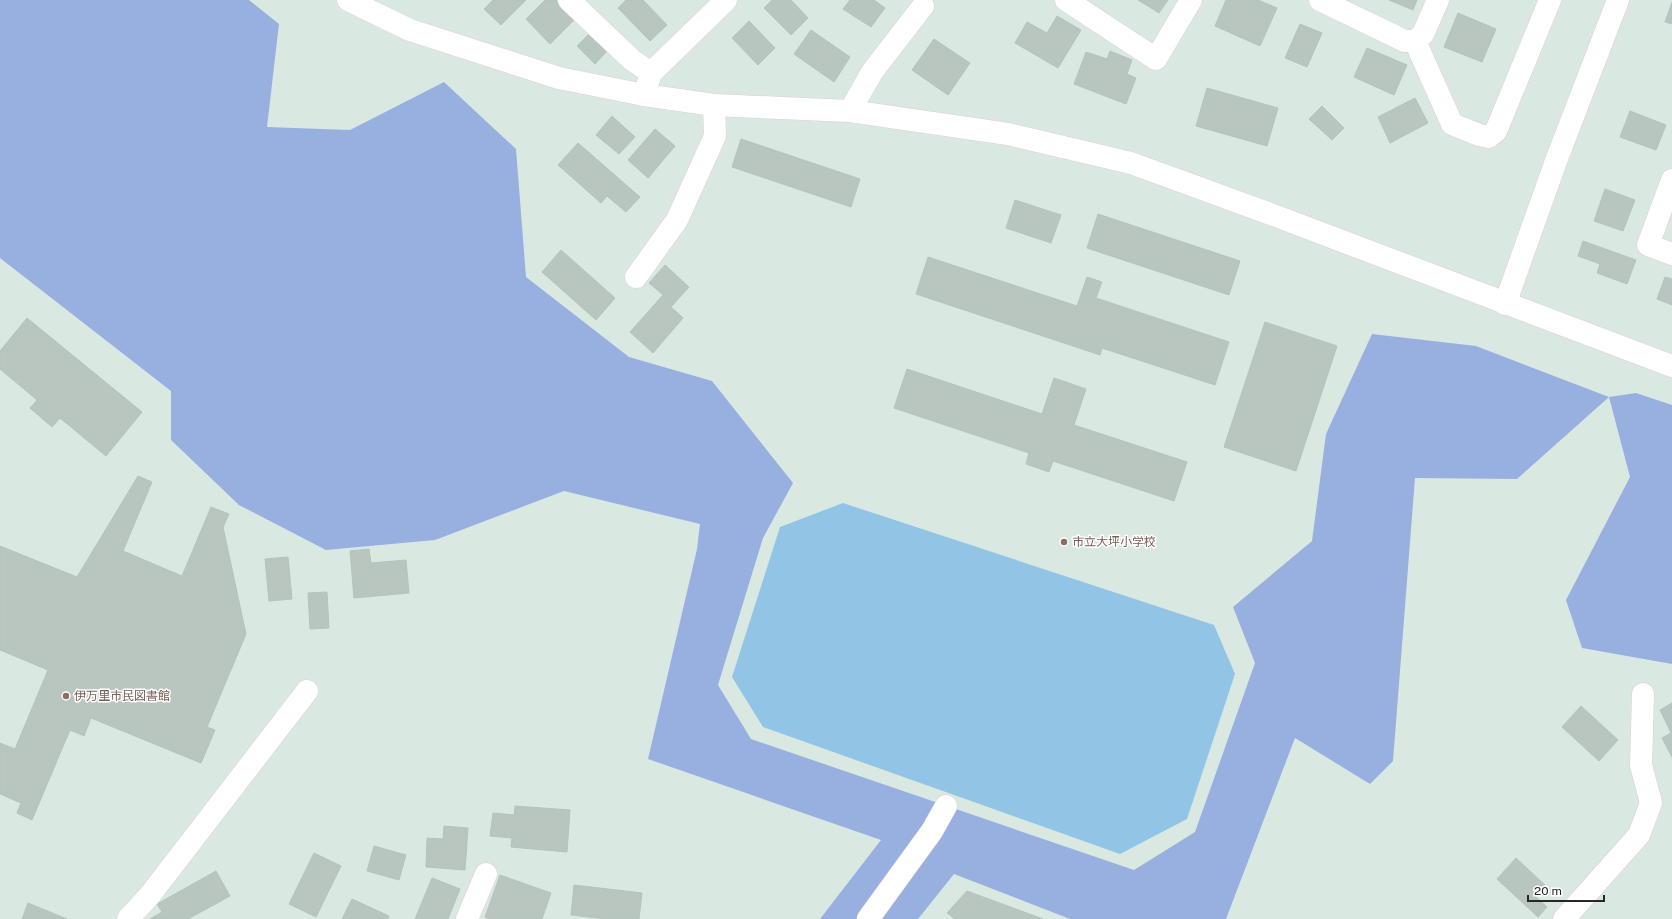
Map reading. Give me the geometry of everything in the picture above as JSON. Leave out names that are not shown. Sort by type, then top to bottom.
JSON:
[{"type":"street","points":[[348,0],[410,30],[559,78],[644,95],[714,105],[850,111],[1008,134],[1131,163],[1276,216],[1672,366]]},
{"type":"street","points":[[569,0],[632,60],[651,73]]},
{"type":"street","points":[[644,95],[651,73],[726,0]]},
{"type":"street","points":[[1066,0],[1156,59],[1191,0]]},
{"type":"street","points":[[1320,0],[1406,41],[1415,41],[1422,34],[1438,0]]},
{"type":"street","points":[[1415,41],[1452,124],[1479,135],[1489,136],[1496,132],[1550,0]]},
{"type":"street","points":[[1505,304],[1556,161],[1618,0]]},
{"type":"street","points":[[850,111],[872,72],[923,6]]},
{"type":"street","points":[[636,277],[677,220],[715,136],[714,105]]},
{"type":"street","points":[[1672,180],[1648,244],[1672,254]]},
{"type":"street","points":[[128,919],[150,895],[307,690]]},
{"type":"street","points":[[1564,919],[1639,835],[1651,803],[1640,765],[1643,694]]},
{"type":"street","points":[[868,919],[932,831],[946,806]]},
{"type":"street","points":[[467,919],[486,874]]},
{"type":"shaded area","points":[[0,0],[249,0],[279,24],[267,127],[350,130],[444,82],[516,149],[526,277],[629,357],[712,381],[793,483],[763,538],[718,685],[751,739],[1134,870],[1195,832],[1255,663],[1233,607],[1312,541],[1326,434],[1372,334],[1476,346],[1609,397],[1517,479],[1415,478],[1393,761],[1370,784],[1295,738],[1226,919],[1070,919],[954,874],[918,919],[820,919],[881,840],[648,759],[697,549],[700,524],[564,491],[435,540],[326,550],[239,505],[171,440],[171,391],[0,258]]},
{"type":"shaded area","points":[[1636,393],[1672,405],[1672,664],[1582,648],[1566,600],[1630,477],[1609,397]]},
{"type":"shaded area","points":[[843,503],[1214,625],[1235,674],[1187,819],[1120,854],[763,727],[732,677],[780,527]]},
{"type":"building","points":[[493,0],[526,0],[501,25],[484,9]]},
{"type":"building","points":[[545,0],[556,0],[575,19],[550,44],[526,19]]},
{"type":"building","points":[[626,0],[643,0],[667,25],[650,41],[618,8]]},
{"type":"building","points":[[772,0],[791,0],[808,18],[791,35],[764,8]]},
{"type":"building","points":[[850,0],[874,0],[885,8],[871,27],[843,9]]},
{"type":"building","points":[[1138,0],[1168,0],[1159,13]]},
{"type":"building","points":[[1226,0],[1258,0],[1277,8],[1260,46],[1215,26]]},
{"type":"building","points":[[1389,0],[1417,0],[1413,10]]},
{"type":"building","points":[[1672,2],[1672,24],[1665,22]]},
{"type":"building","points":[[1458,13],[1496,29],[1482,62],[1444,47]]},
{"type":"building","points":[[1057,16],[1081,30],[1058,68],[1015,43],[1027,22],[1047,33]]},
{"type":"building","points":[[749,21],[775,48],[758,65],[732,38]]},
{"type":"building","points":[[1300,24],[1322,33],[1307,67],[1285,58]]},
{"type":"building","points":[[811,30],[850,57],[834,82],[794,54]]},
{"type":"building","points":[[590,33],[607,51],[595,64],[577,46]]},
{"type":"building","points":[[934,39],[970,63],[948,95],[912,70]]},
{"type":"building","points":[[1367,48],[1407,65],[1394,95],[1354,77]]},
{"type":"building","points":[[1110,51],[1132,60],[1127,74],[1136,78],[1126,104],[1074,84],[1086,52],[1107,59]]},
{"type":"building","points":[[1207,88],[1278,108],[1267,146],[1196,126]]},
{"type":"building","points":[[1415,98],[1428,123],[1390,143],[1378,117]]},
{"type":"building","points":[[1322,106],[1344,128],[1332,140],[1309,119]]},
{"type":"building","points":[[1630,111],[1666,125],[1656,150],[1620,137]]},
{"type":"building","points":[[612,116],[635,137],[619,154],[596,135]]},
{"type":"building","points":[[655,129],[675,146],[648,178],[628,160]]},
{"type":"building","points":[[741,139],[860,179],[851,207],[732,167]]},
{"type":"building","points":[[578,143],[640,197],[626,212],[607,196],[601,203],[558,165]]},
{"type":"building","points":[[1605,189],[1635,200],[1623,231],[1594,221]]},
{"type":"building","points":[[1015,200],[1061,215],[1051,243],[1006,228]]},
{"type":"building","points":[[1098,214],[1240,261],[1229,295],[1087,248]]},
{"type":"building","points":[[1583,241],[1636,260],[1627,284],[1597,273],[1600,264],[1578,256]]},
{"type":"building","points":[[561,250],[615,298],[596,320],[542,272]]},
{"type":"building","points":[[928,257],[1077,306],[1087,277],[1102,282],[1096,298],[1229,342],[1215,385],[1102,348],[1100,355],[916,294]]},
{"type":"building","points":[[665,265],[689,287],[671,307],[683,318],[653,353],[630,332],[663,295],[649,283]]},
{"type":"building","points":[[1665,277],[1672,279],[1672,305],[1657,299]]},
{"type":"building","points":[[27,318],[142,412],[106,456],[60,418],[52,427],[30,408],[37,400],[0,369],[0,351]]},
{"type":"building","points":[[1265,322],[1337,346],[1296,471],[1224,447]]},
{"type":"building","points":[[907,369],[1042,414],[1054,378],[1086,389],[1074,425],[1187,462],[1174,501],[1053,461],[1049,472],[1026,464],[1029,453],[894,408]]},
{"type":"building","points":[[138,476],[152,482],[123,551],[182,576],[211,507],[229,514],[223,527],[246,634],[207,727],[215,730],[201,763],[91,718],[84,736],[70,730],[32,820],[17,813],[21,803],[0,794],[0,743],[15,749],[48,670],[0,650],[0,546],[77,577]]},
{"type":"building","points":[[369,549],[371,563],[406,560],[409,593],[354,598],[350,551]]},
{"type":"building","points":[[288,557],[292,599],[269,601],[265,559]]},
{"type":"building","points":[[327,592],[329,628],[310,629],[308,593]]},
{"type":"building","points":[[1672,703],[1672,757],[1662,738],[1671,733],[1660,710]]},
{"type":"building","points":[[1581,706],[1618,740],[1599,761],[1562,727]]},
{"type":"building","points":[[515,806],[570,810],[567,852],[511,847],[512,838],[490,836],[493,813],[514,815]]},
{"type":"building","points":[[444,826],[468,828],[465,870],[426,867],[427,838],[443,839]]},
{"type":"building","points":[[374,846],[406,855],[399,880],[367,871]]},
{"type":"building","points":[[314,853],[341,866],[316,917],[289,904]]},
{"type":"building","points":[[1516,858],[1545,885],[1535,896],[1547,907],[1538,917],[1497,879]]},
{"type":"building","points":[[216,871],[230,896],[188,919],[150,919],[162,912],[157,904]]},
{"type":"building","points":[[500,875],[551,893],[542,919],[489,919],[485,917]]},
{"type":"building","points":[[432,878],[460,889],[448,919],[415,919]]},
{"type":"building","points":[[574,885],[642,893],[639,919],[605,919],[571,915]]},
{"type":"building","points":[[967,891],[1043,919],[955,919],[947,913]]},
{"type":"building","points":[[352,899],[389,916],[388,919],[342,919]]},
{"type":"building","points":[[28,903],[67,919],[22,919]]},
{"type":"place","name":"市立大坪小学校","points":[[1064,542]]},
{"type":"place","name":"伊万里市民図書館","points":[[66,696]]}]
